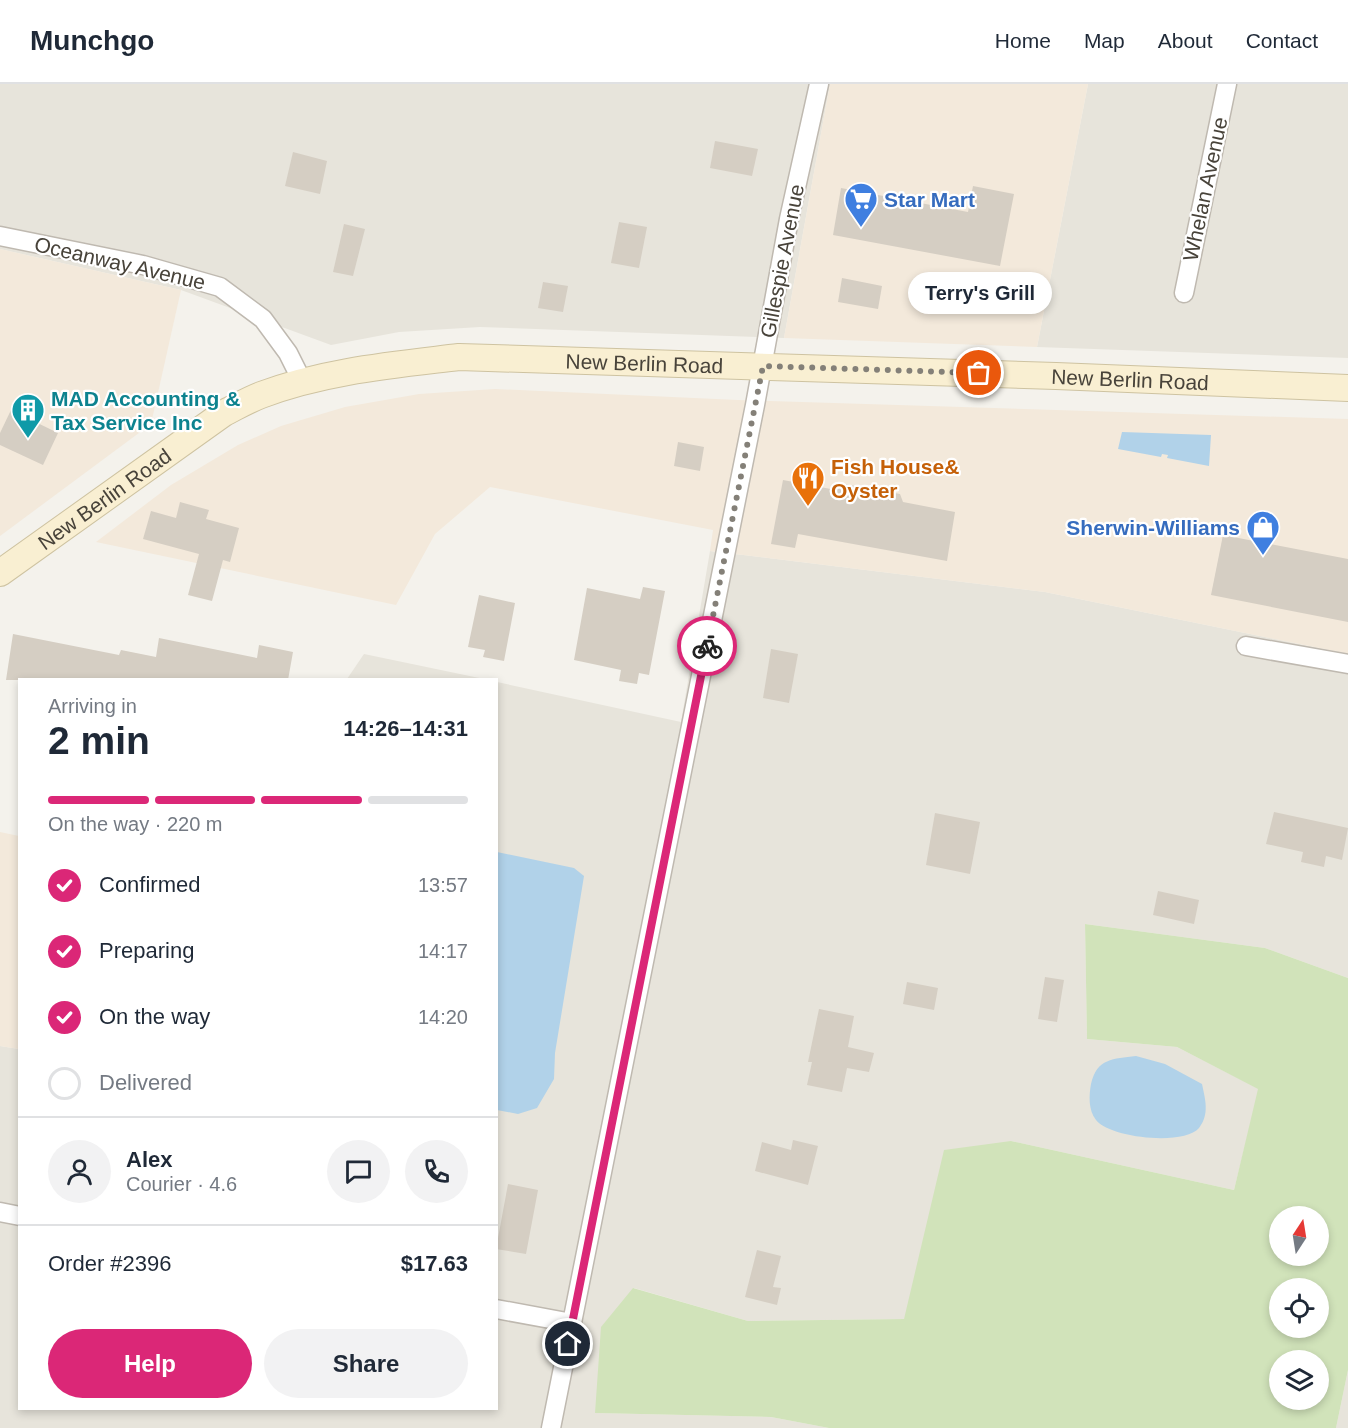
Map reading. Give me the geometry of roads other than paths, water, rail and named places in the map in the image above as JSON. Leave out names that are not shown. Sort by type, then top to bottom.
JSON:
[{"type":"street","name":"Gillespie Avenue","points":[[551,1428],[763,366],[788,228],[819,84]]},
{"type":"street","name":"Whelan Avenue","points":[[1184,293],[1227,84]]},
{"type":"street","name":"Oceanway Avenue","points":[[0,236],[143,264],[220,287],[263,319],[288,352],[303,383]]},
{"type":"street","name":"New Berlin Road","points":[[0,573],[224,413],[261,395],[379,366],[459,357],[1348,388]]},
{"type":"street","points":[[1246,646],[1348,664]]},
{"type":"street","points":[[0,1212],[18,1216]]},
{"type":"street","points":[[498,1309],[572,1323]]},
{"type":"water","points":[[1122,432],[1211,435],[1209,466],[1167,458],[1168,455],[1162,454],[1161,457],[1118,449]]},
{"type":"water","points":[[498,852],[574,868],[584,876],[555,1053],[554,1079],[537,1108],[518,1114],[498,1110]]},
{"type":"water","points":[[1136,1056],[1165,1064],[1202,1084],[1206,1112],[1199,1128],[1191,1134],[1179,1137],[1147,1138],[1116,1131],[1096,1120],[1090,1107],[1090,1098],[1091,1084],[1097,1069],[1107,1061]]},
{"type":"place","name":"Star Mart","points":[[861,228]]},
{"type":"place","name":"Terry's Grill","points":[[979,373]]},
{"type":"place","name":"MAD Accounting & Tax Service Inc","points":[[28,439]]},
{"type":"place","name":"Fish House& Oyster","points":[[808,507]]},
{"type":"place","name":"Sherwin-Williams","points":[[1263,556]]}]
